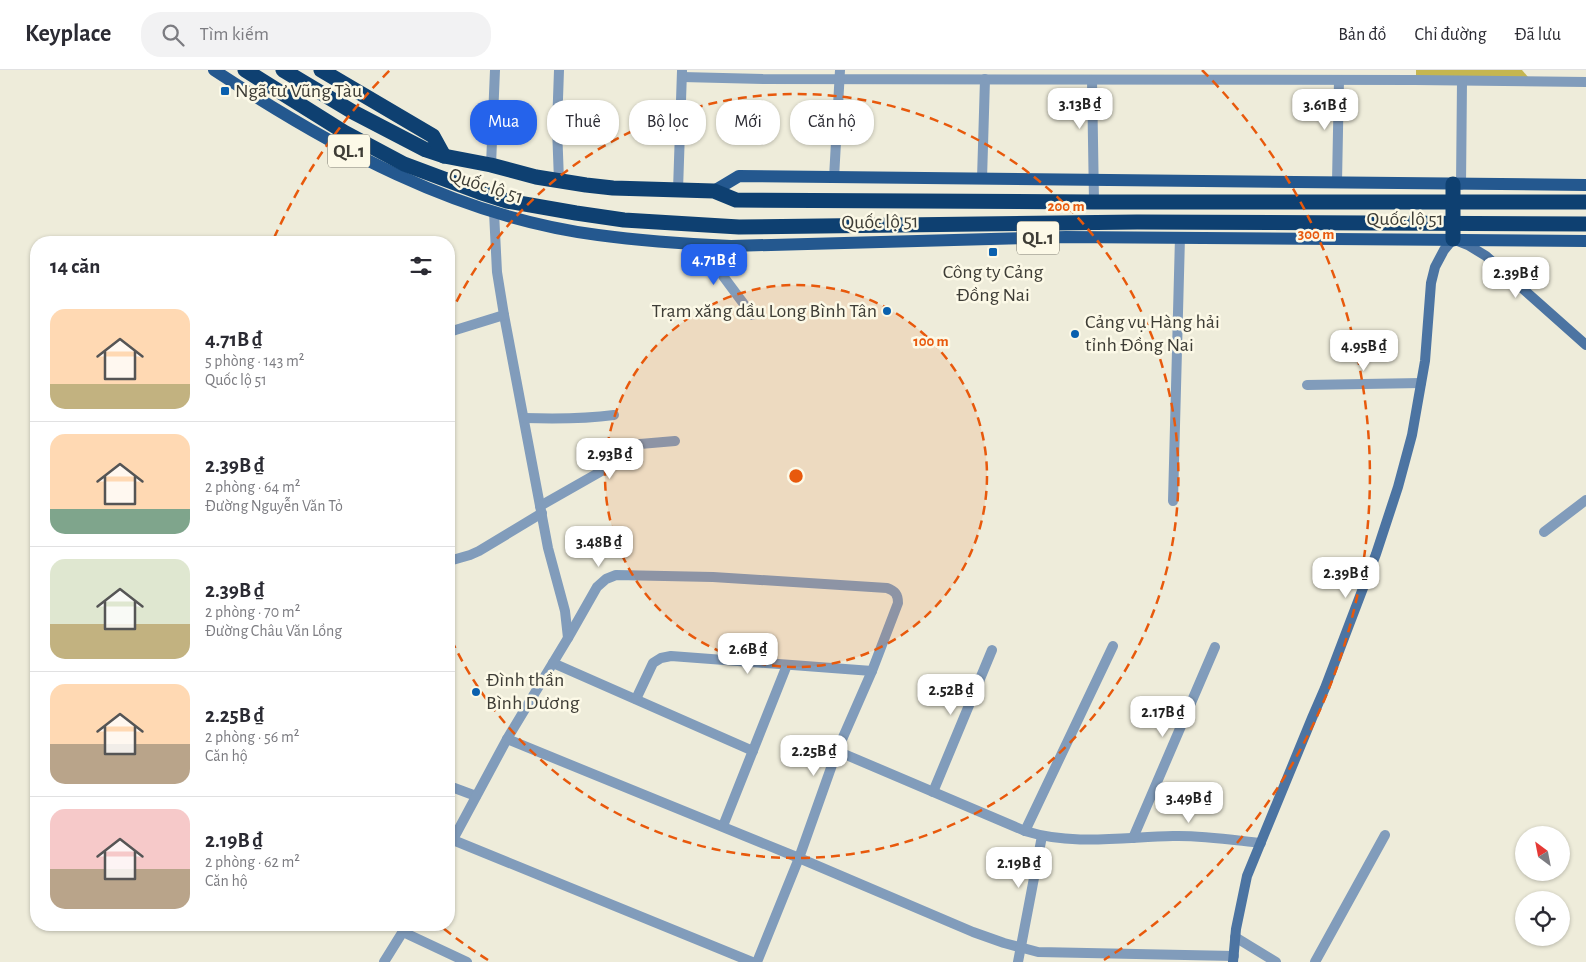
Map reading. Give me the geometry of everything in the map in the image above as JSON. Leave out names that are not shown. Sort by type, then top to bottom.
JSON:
[{"type":"highway","name":"Quốc lộ 51","points":[[245,70],[344,132],[404,164],[495,205],[559,210],[624,220],[738,227],[1119,222],[1586,224]]},
{"type":"highway","name":"QL.1","points":[[283,70],[353,112],[426,150],[444,156]]},
{"type":"highway","name":"Quốc lộ 51","points":[[321,70],[433,136],[444,156],[491,165],[536,177],[613,188],[714,191],[736,200],[1585,202]]},
{"type":"highway","points":[[1453,240],[1453,203],[1457,184]]},
{"type":"main road","name":"Quốc lộ 51","points":[[214,70],[369,162],[453,199],[495,205],[542,224],[597,235],[731,246],[1180,237],[1585,241]]},
{"type":"main road","name":"Quốc lộ 51","points":[[714,191],[739,176],[1585,186]]},
{"type":"street","points":[[491,165],[494,70]]},
{"type":"street","points":[[558,70],[557,127],[559,181]]},
{"type":"street","points":[[678,190],[682,73],[728,79],[840,74],[985,79],[1586,82]]},
{"type":"street","points":[[834,178],[840,74]]},
{"type":"street","points":[[982,179],[985,79]]},
{"type":"street","points":[[1092,80],[1094,202]]},
{"type":"street","points":[[1337,182],[1339,80]]},
{"type":"street","points":[[1457,184],[1462,81]]},
{"type":"street","points":[[495,205],[497,272],[504,316],[548,548],[566,611],[568,638]]},
{"type":"street","points":[[1173,501],[1180,237]]},
{"type":"street","points":[[507,739],[723,826],[973,932],[1021,947],[1038,952],[1234,959],[1236,929],[1247,876],[1326,688],[1376,554],[1407,454],[1426,361],[1431,283],[1435,267],[1444,250],[1453,240],[1468,245],[1486,256],[1586,345]]},
{"type":"street","points":[[731,246],[722,276],[752,316]]},
{"type":"street","points":[[455,330],[504,316]]},
{"type":"street","points":[[1307,385],[1421,384]]},
{"type":"street","points":[[524,418],[559,419],[614,415]]},
{"type":"street","points":[[455,559],[479,551],[622,459],[640,444],[675,440]]},
{"type":"street","points":[[1544,532],[1586,500]]},
{"type":"street","points":[[455,835],[507,739],[597,587],[606,578],[616,575],[713,577],[887,588],[894,591],[898,597],[898,603],[872,671],[836,751],[799,858],[757,962]]},
{"type":"street","points":[[1025,831],[1113,646]]},
{"type":"street","points":[[1133,838],[1215,647]]},
{"type":"street","points":[[933,792],[992,650]]},
{"type":"street","points":[[636,699],[653,663],[661,658],[671,656],[872,671]]},
{"type":"street","points":[[553,663],[754,751]]},
{"type":"street","points":[[723,826],[787,665]]},
{"type":"street","points":[[836,751],[1025,831],[1042,836],[1116,840],[1175,836],[1261,842]]},
{"type":"street","points":[[455,788],[476,796]]},
{"type":"street","points":[[1315,962],[1385,835]]},
{"type":"street","points":[[1018,962],[1042,836]]},
{"type":"street","points":[[455,845],[752,962]]},
{"type":"street","points":[[384,962],[403,931]]},
{"type":"street","points":[[410,931],[467,962]]},
{"type":"street","points":[[1235,937],[1276,962]]},
{"type":"shaded area","points":[[1416,70],[1522,70],[1528,77],[1416,76]]},
{"type":"place","name":"Ngã tư Vũng Tàu","points":[[225,91]]},
{"type":"place","name":"Công ty Cảng Đồng Nai","points":[[993,252]]},
{"type":"place","name":"Trạm xăng dầu Long Bình Tân","points":[[887,311]]},
{"type":"place","name":"Cảng vụ Hàng hải tỉnh Đồng Nai","points":[[1075,334]]},
{"type":"place","name":"Đình thần Bình Dương","points":[[476,692]]}]
